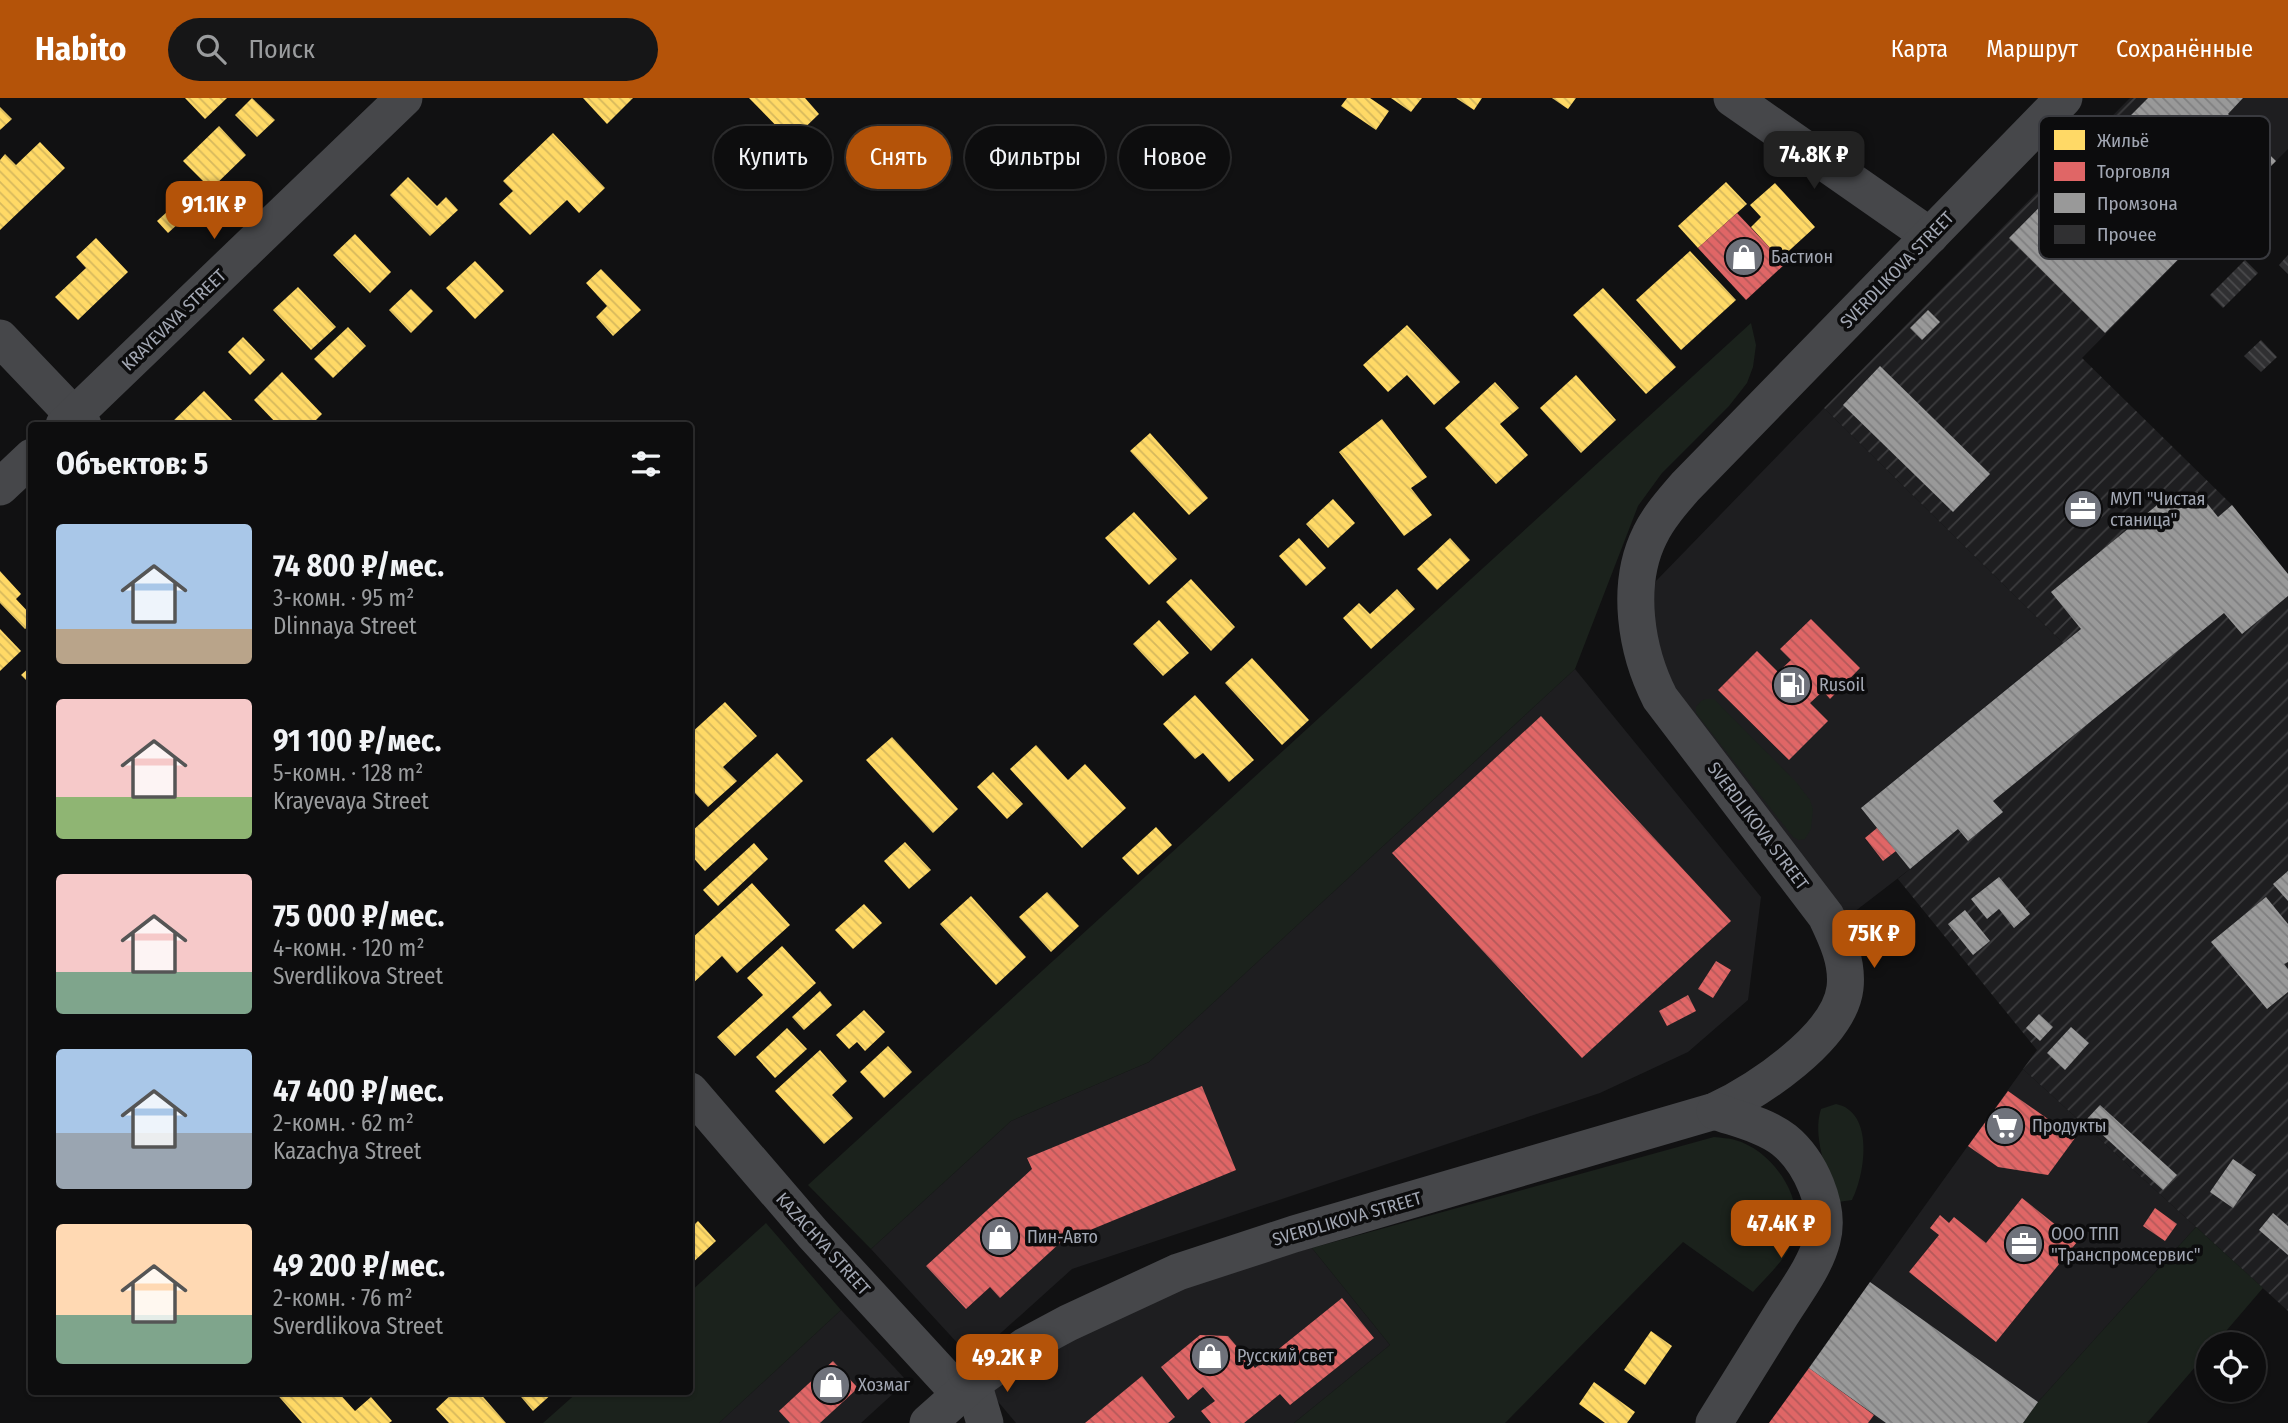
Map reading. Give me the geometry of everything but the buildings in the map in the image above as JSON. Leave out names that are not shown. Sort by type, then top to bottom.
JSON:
[{"type":"street","name":"KRAYEVAYA STREET","points":[[74,422],[404,98]]},
{"type":"street","points":[[1732,98],[1930,236]]},
{"type":"street","name":"SVERDLIKOVA STREET","points":[[2047,116],[2064,98]]},
{"type":"street","name":"SVERDLIKOVA STREET","points":[[928,1423],[966,1389],[1025,1346],[1139,1289],[1215,1258],[1715,1111],[1767,1082],[1793,1061],[1818,1035],[1838,1010],[1844,989],[1844,968],[1837,938],[1826,916],[1660,698],[1646,668],[1640,644],[1636,592],[1639,567],[1651,533],[1685,487],[2039,124]]},
{"type":"street","points":[[0,338],[74,422]]},
{"type":"street","points":[[0,487],[28,461]]},
{"type":"street","name":"KAZACHYA STREET","points":[[693,1094],[813,1234],[966,1389]]},
{"type":"street","points":[[1714,1423],[1816,1257],[1823,1238],[1824,1217],[1813,1182],[1800,1158],[1784,1140],[1715,1111]]},
{"type":"street","points":[[966,1389],[985,1423]]},
{"type":"shaded area","points":[[2130,98],[2243,98],[2228,114],[2230,116],[2112,116]]},
{"type":"shaded area","points":[[2243,98],[2288,98],[2288,149],[2276,161],[2270,155],[2270,116],[2228,114]]},
{"type":"shaded area","points":[[2270,155],[2276,161],[2270,167]]},
{"type":"shaded area","points":[[2039,190],[2039,259],[2179,259],[2082,358],[2232,505],[2288,574],[2288,1311],[2023,1069],[2037,1050],[1898,879],[1910,869],[1896,852],[1883,861],[1865,838],[1877,828],[1861,808],[2063,643],[1824,408]]},
{"type":"shaded area","points":[[1751,323],[1756,345],[1753,367],[1747,383],[1729,406],[1662,473],[1638,506],[1575,669],[1149,1062],[1011,1121],[871,1249],[808,1185]]},
{"type":"shaded area","points":[[1824,408],[2063,643],[1861,808],[1877,828],[1865,839],[1883,861],[1896,851],[1910,869],[1845,919],[1661,668],[1647,605],[1656,581]]},
{"type":"shaded area","points":[[1575,669],[1761,897],[1748,1000],[1688,1052],[1600,1093],[1072,1269],[972,1359],[871,1249],[1011,1121],[1149,1062]]},
{"type":"shaded area","points":[[1706,699],[1714,699],[1797,783],[1810,800],[1813,809],[1811,829],[1805,839],[1793,837],[1696,713],[1696,707]]},
{"type":"shaded area","points":[[2023,1069],[2196,1227],[2038,1402],[2023,1423],[1769,1423]]},
{"type":"shaded area","points":[[1836,1104],[1848,1109],[1857,1119],[1862,1131],[1863,1146],[1857,1189],[1852,1200],[1838,1202],[1833,1196],[1818,1130],[1821,1109]]},
{"type":"shaded area","points":[[1714,1137],[1735,1140],[1762,1154],[1783,1178],[1795,1207],[1796,1222],[1791,1245],[1753,1292],[1683,1242],[1505,1423],[1294,1423],[1390,1345],[1312,1248]]},
{"type":"shaded area","points":[[766,1223],[841,1310],[719,1423],[543,1423],[574,1395],[693,1395],[693,1289]]},
{"type":"shaded area","points":[[2196,1227],[2263,1288],[2225,1332],[2196,1332],[2196,1366],[2147,1423],[2023,1423],[2038,1402]]},
{"type":"shaded area","points":[[1312,1248],[1390,1345],[1294,1423],[1016,1423],[989,1391],[1025,1364],[1189,1282]]},
{"type":"shaded area","points":[[841,1310],[907,1381],[861,1423],[719,1423]]},
{"type":"place","name":"Бастион","points":[[1744,257]]},
{"type":"place","name":"МУП \"Чистая станица\"","points":[[2083,509]]},
{"type":"place","name":"Rusoil","points":[[1792,685]]},
{"type":"place","name":"Продукты","points":[[2005,1126]]},
{"type":"place","name":"Пин-Авто","points":[[1000,1237]]},
{"type":"place","name":"ООО ТПП \"Транспромсервис\"","points":[[2024,1244]]},
{"type":"place","name":"Русский свет","points":[[1210,1356]]},
{"type":"place","name":"Хозмаг","points":[[831,1385]]}]
